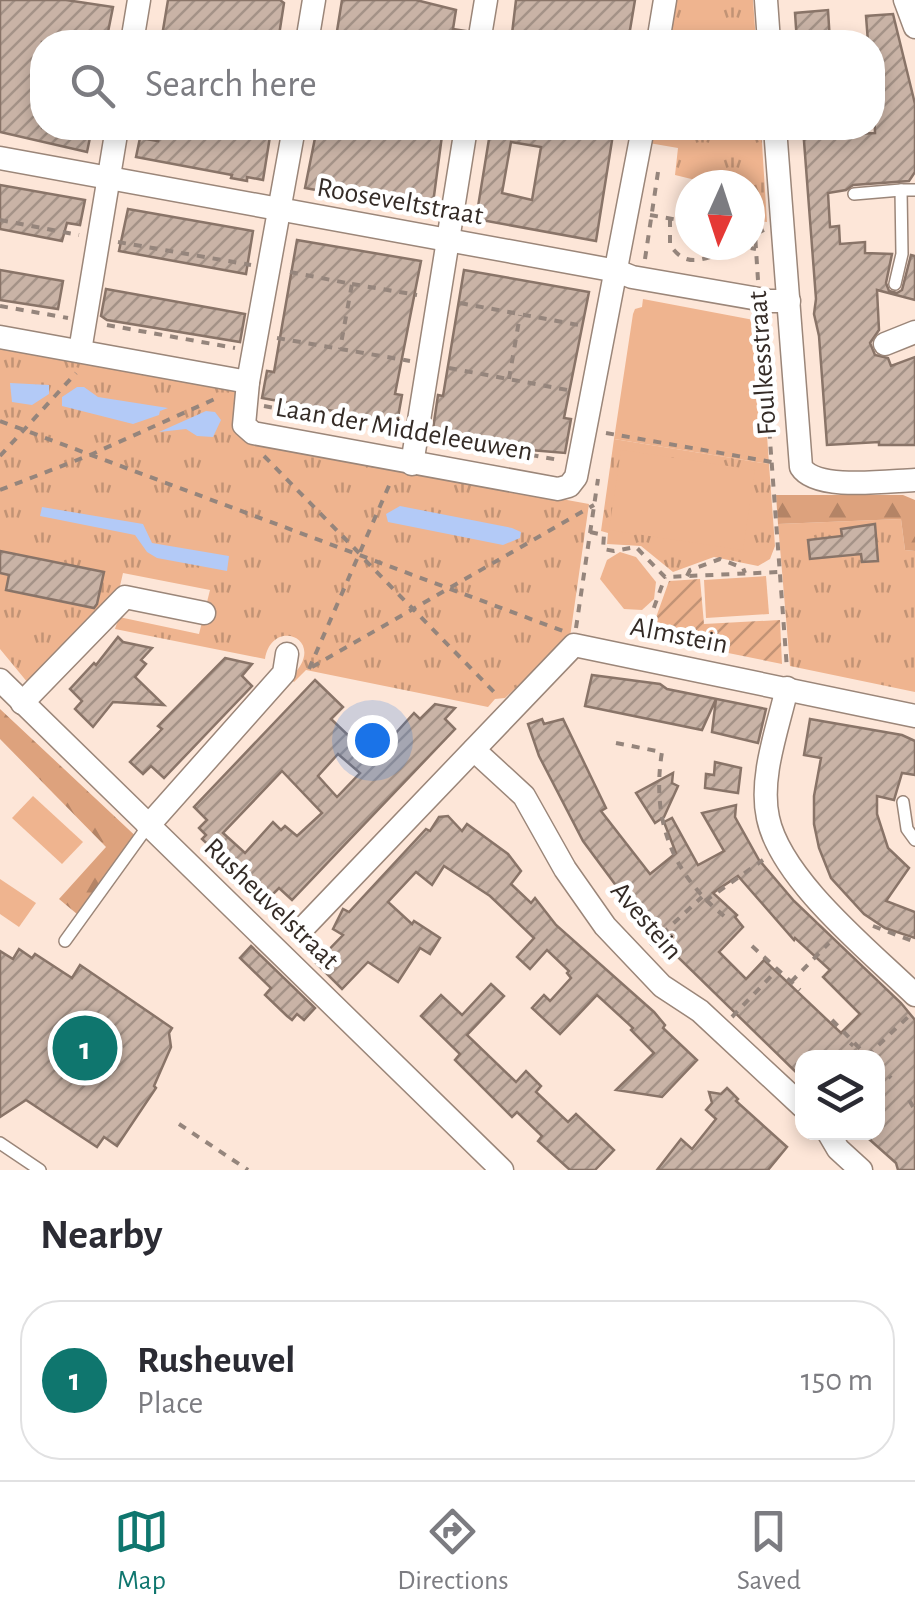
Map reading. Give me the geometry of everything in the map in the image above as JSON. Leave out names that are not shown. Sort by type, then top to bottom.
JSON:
[{"type":"street","points":[[134,30],[138,0]]},
{"type":"street","points":[[309,30],[314,0]]},
{"type":"street","points":[[481,30],[486,0]]},
{"type":"street","points":[[660,30],[665,0]]},
{"type":"street","points":[[766,0],[768,30]]},
{"type":"street","points":[[905,0],[915,27]]},
{"type":"street","points":[[84,352],[85,322],[116,140]]},
{"type":"street","points":[[248,382],[292,140]]},
{"type":"street","points":[[404,463],[438,299],[464,140]]},
{"type":"street","points":[[618,271],[640,213],[643,140]]},
{"type":"street","name":"Foulkesstraat","points":[[777,140],[799,457],[806,474],[823,482],[915,480]]},
{"type":"street","name":"Rooseveltstraat","points":[[0,158],[618,271],[642,279],[760,299],[789,300]]},
{"type":"street","name":"Laan der Middeleeuwen","points":[[0,337],[248,382],[244,425],[253,434],[558,489],[569,486],[576,478],[618,271]]},
{"type":"street","points":[[885,344],[915,332]]},
{"type":"street","points":[[22,703],[125,598],[204,614]]},
{"type":"street","name":"Almstein","points":[[304,926],[574,645],[787,678],[915,716]]},
{"type":"street","points":[[148,826],[284,673],[287,654]]},
{"type":"street","points":[[787,678],[767,776],[768,817],[780,848],[802,883],[915,995]]},
{"type":"street","name":"Rusheuvelstraat","points":[[0,680],[502,1170]]},
{"type":"street","name":"Avestein","points":[[474,750],[524,796],[565,870],[605,926],[662,986],[700,1011],[795,1100]]},
{"type":"street","points":[[833,1140],[861,1170]]},
{"type":"lane","points":[[854,194],[908,190],[895,284]]},
{"type":"lane","points":[[903,802],[907,828],[915,840]]},
{"type":"lane","points":[[65,941],[148,826]]},
{"type":"lane","points":[[0,1143],[40,1170]]},
{"type":"path","points":[[642,279],[640,213],[658,172]]},
{"type":"path","points":[[640,213],[675,219]]},
{"type":"path","points":[[670,218],[668,233],[675,250]]},
{"type":"path","points":[[0,220],[603,330]]},
{"type":"path","points":[[765,229],[772,226]]},
{"type":"path","points":[[757,260],[787,678]]},
{"type":"path","points":[[340,349],[352,284]]},
{"type":"path","points":[[0,306],[254,352]]},
{"type":"path","points":[[509,379],[520,315]]},
{"type":"path","points":[[0,456],[88,360],[84,352]]},
{"type":"path","points":[[0,490],[218,398]]},
{"type":"path","points":[[0,422],[571,634]]},
{"type":"path","points":[[606,433],[772,462]]},
{"type":"path","points":[[253,434],[254,446],[512,710]]},
{"type":"path","points":[[404,463],[310,669],[594,505]]},
{"type":"path","points":[[590,532],[604,534],[603,548],[636,548],[665,577],[780,572]]},
{"type":"path","points":[[687,576],[690,570],[720,559],[743,568],[745,573]]},
{"type":"path","points":[[643,638],[665,577]]},
{"type":"path","points":[[616,743],[662,752],[659,782],[665,830],[678,865],[704,899],[724,916]]},
{"type":"path","points":[[636,958],[704,899],[780,848]]},
{"type":"path","points":[[879,935],[867,924],[915,942]]},
{"type":"path","points":[[791,982],[845,926]]},
{"type":"path","points":[[752,946],[800,990]]},
{"type":"path","points":[[720,1030],[778,970]]},
{"type":"path","points":[[875,1050],[915,1010]]},
{"type":"path","points":[[832,1020],[860,1050]]},
{"type":"path","points":[[847,1050],[853,1043]]},
{"type":"path","points":[[885,1072],[892,1078]]},
{"type":"path","points":[[910,1100],[915,1110]]},
{"type":"path","points":[[179,1124],[248,1170]]},
{"type":"green space","points":[[667,0],[753,0],[755,30],[661,30]]},
{"type":"green space","points":[[762,140],[764,170],[676,170],[678,148],[643,142]]},
{"type":"green space","points":[[643,299],[759,321],[769,464],[614,439],[633,314],[642,307]]},
{"type":"green space","points":[[0,344],[236,390],[251,442],[589,504],[570,637],[505,698],[495,699],[488,707],[306,670],[294,682],[290,678],[304,653],[296,638],[278,638],[265,659],[115,629],[119,617],[199,634],[210,590],[123,573],[120,586],[28,683],[0,649]]},
{"type":"green space","points":[[614,439],[769,464],[775,546],[770,559],[758,566],[714,557],[673,572],[641,546],[607,544],[608,533],[601,531]]},
{"type":"green space","points":[[621,450],[755,470],[743,550],[609,530]]},
{"type":"green space","points":[[776,495],[903,495],[915,500],[915,551],[905,550],[901,519],[778,524]]},
{"type":"green space","points":[[901,519],[905,550],[915,551],[915,692],[790,666],[778,524]]},
{"type":"green space","points":[[620,552],[636,557],[656,582],[654,599],[642,610],[624,609],[600,579],[607,560]]},
{"type":"green space","points":[[766,576],[769,614],[706,618],[704,580]]},
{"type":"green space","points":[[700,579],[704,624],[780,620],[782,664],[649,637],[669,581]]},
{"type":"green space","points":[[0,709],[143,843],[83,919],[59,899],[106,847],[0,739]]},
{"type":"green space","points":[[33,796],[83,842],[62,864],[12,818]]},
{"type":"green space","points":[[0,879],[36,903],[19,927],[0,914]]},
{"type":"water","points":[[10,383],[49,385],[49,394],[32,405],[12,402]]},
{"type":"water","points":[[84,387],[98,397],[168,408],[133,424],[62,406],[62,397]]},
{"type":"water","points":[[206,411],[215,412],[221,420],[213,437],[197,436],[186,429],[159,432]]},
{"type":"water","points":[[400,506],[512,528],[521,532],[520,538],[503,545],[388,522],[386,514]]},
{"type":"water","points":[[42,507],[143,524],[152,543],[229,556],[227,571],[157,558],[147,552],[135,535],[40,516]]},
{"type":"building","points":[[0,0],[66,0],[113,7],[108,30],[30,30],[30,139],[0,132]]},
{"type":"building","points":[[168,0],[284,3],[280,30],[163,30]]},
{"type":"building","points":[[342,0],[416,0],[456,10],[453,29],[460,30],[337,30]]},
{"type":"building","points":[[516,0],[635,0],[630,30],[512,30]]},
{"type":"building","points":[[828,10],[829,30],[796,30],[795,13]]},
{"type":"building","points":[[893,14],[915,104],[915,172],[909,181],[853,185],[828,193],[830,227],[839,226],[840,244],[865,242],[865,253],[892,254],[886,283],[889,291],[902,290],[911,255],[915,256],[915,300],[877,290],[879,330],[870,343],[875,355],[888,358],[891,366],[915,357],[915,445],[827,445],[814,314],[804,140],[885,140],[885,30],[867,30],[866,16]]},
{"type":"building","points":[[35,140],[90,140],[87,152]]},
{"type":"building","points":[[140,140],[269,140],[263,180],[247,177],[247,181],[136,157]]},
{"type":"building","points":[[315,140],[441,140],[432,211],[305,188]]},
{"type":"building","points":[[489,140],[612,140],[596,241],[476,219]],"holes":[[[511,142],[541,147],[532,200],[502,193]]]},
{"type":"building","points":[[0,185],[85,200],[80,225],[67,223],[62,241],[0,229]]},
{"type":"building","points":[[128,209],[253,231],[246,274],[119,251]]},
{"type":"building","points":[[297,240],[421,261],[395,394],[402,395],[397,423],[358,419],[350,414],[262,398],[267,371],[274,372]]},
{"type":"building","points":[[0,270],[63,281],[58,309],[0,300]]},
{"type":"building","points":[[464,270],[589,292],[564,418],[571,419],[565,453],[519,449],[519,445],[476,437],[453,438],[453,434],[433,429],[438,395],[443,396]]},
{"type":"building","points":[[106,289],[245,314],[240,342],[107,320],[101,316]]},
{"type":"building","points":[[875,524],[878,561],[862,562],[861,554],[810,559],[808,540],[842,536],[841,529]]},
{"type":"building","points":[[0,551],[104,572],[97,604],[94,608],[6,590],[9,575],[0,573]]},
{"type":"building","points":[[118,637],[123,642],[152,648],[141,660],[146,664],[135,677],[164,705],[113,702],[93,727],[75,709],[82,701],[70,689]]},
{"type":"building","points":[[225,658],[252,664],[242,676],[252,686],[164,778],[151,766],[143,774],[130,762],[162,729],[158,726]]},
{"type":"building","points":[[592,675],[660,684],[667,689],[766,709],[758,743],[712,732],[716,699],[702,730],[585,706]]},
{"type":"building","points":[[315,680],[343,707],[331,719],[352,739],[363,727],[384,746],[414,713],[420,719],[435,704],[455,708],[445,719],[455,729],[292,900],[279,888],[271,896],[265,890],[260,894],[202,839],[206,835],[199,828],[207,820],[194,807]],"holes":[[[338,754],[360,773],[337,797],[318,776]],[[282,771],[322,813],[297,836],[273,822],[245,853],[223,833]]]},
{"type":"building","points":[[563,719],[606,808],[601,811],[650,874],[676,853],[664,822],[672,818],[698,865],[724,851],[702,813],[736,805],[735,817],[759,860],[794,901],[915,1020],[915,1170],[898,1170],[896,1163],[870,1140],[885,1140],[885,1050],[795,1050],[795,1071],[646,926],[583,841],[539,756],[528,724]],"holes":[[[738,876],[830,970],[823,977],[860,1014],[841,1033],[764,960],[746,979],[719,952],[743,927],[737,915],[713,893]]]},
{"type":"building","points":[[810,719],[902,735],[915,741],[915,775],[902,773],[894,800],[877,796],[877,814],[888,848],[909,868],[886,901],[915,912],[915,938],[885,928],[864,914],[831,878],[814,824],[821,758],[804,755]]},
{"type":"building","points":[[715,762],[741,768],[738,793],[705,788],[706,774],[714,775]]},
{"type":"building","points":[[673,773],[672,783],[678,786],[664,817],[655,823],[636,793]]},
{"type":"building","points":[[448,816],[462,831],[467,824],[508,854],[521,871],[511,884],[531,903],[535,898],[556,925],[654,1012],[665,1025],[663,1028],[697,1060],[662,1097],[616,1090],[654,1053],[597,995],[560,1034],[532,1008],[544,995],[550,1001],[571,978],[569,971],[547,950],[530,969],[517,957],[534,938],[490,896],[444,866],[432,885],[416,872],[388,902],[412,924],[414,921],[440,938],[430,954],[420,948],[398,982],[368,962],[342,989],[316,963],[343,935],[333,929],[343,909],[349,912],[426,829],[430,831],[439,817]]},
{"type":"building","points":[[251,946],[315,1008],[304,1020],[297,1014],[292,1020],[265,995],[271,988],[240,958]]},
{"type":"building","points":[[19,949],[32,958],[35,954],[72,978],[80,965],[172,1028],[171,1047],[156,1088],[117,1146],[104,1137],[97,1147],[26,1100],[0,1117],[0,951],[13,959]]},
{"type":"building","points":[[491,984],[504,996],[467,1035],[516,1082],[526,1071],[541,1086],[536,1092],[568,1122],[576,1114],[614,1150],[595,1170],[570,1170],[538,1141],[542,1136],[517,1112],[512,1117],[455,1060],[460,1054],[421,1016],[441,995],[462,1015]]},
{"type":"building","points":[[727,1088],[787,1147],[768,1170],[657,1170],[681,1139],[692,1149],[716,1119],[706,1110],[712,1103],[709,1092],[721,1094]]},
{"type":"place","name":"Rusheuvel","points":[[85,1048]]}]
